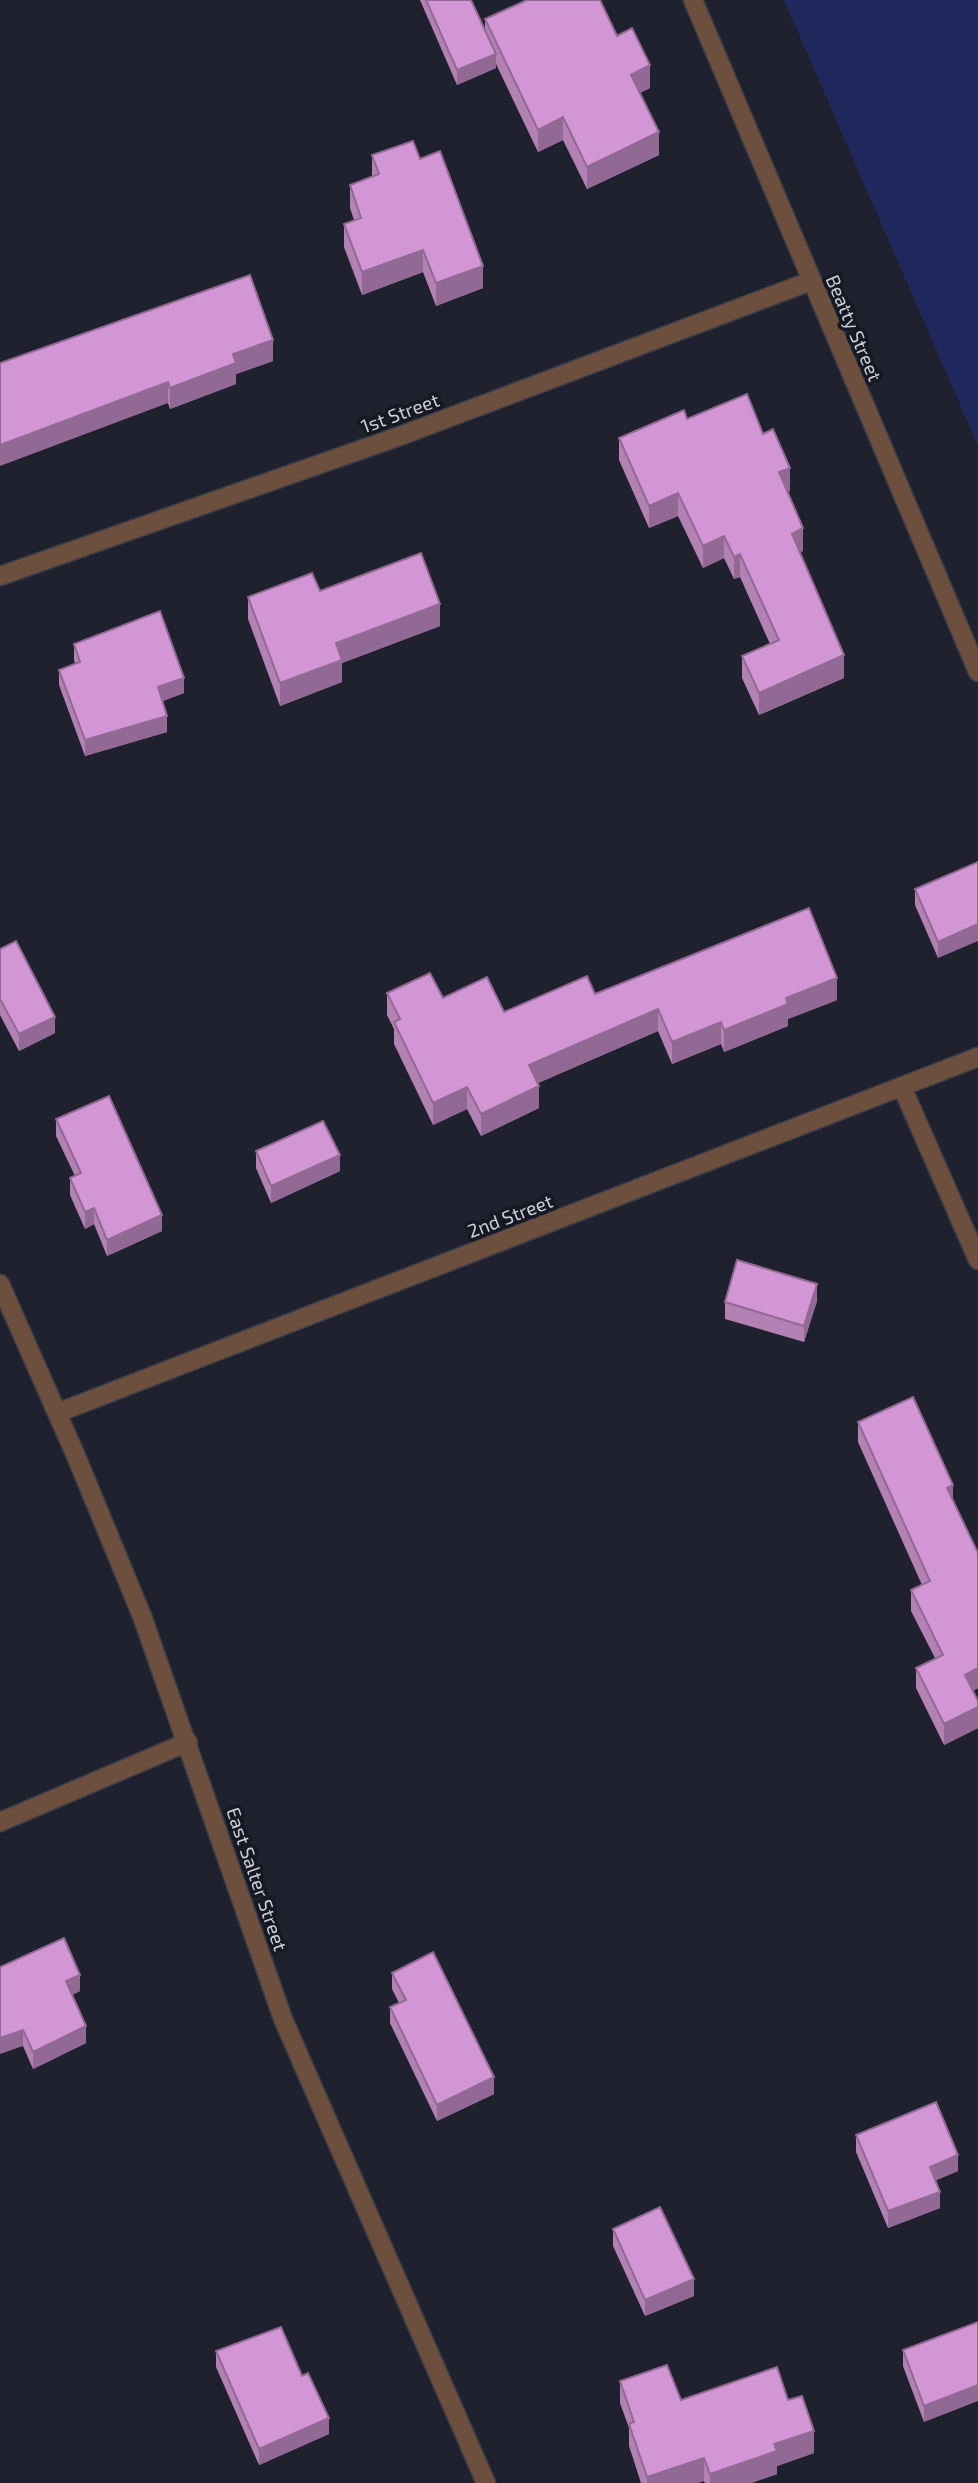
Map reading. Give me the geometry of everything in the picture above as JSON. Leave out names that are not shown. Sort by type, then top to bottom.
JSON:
[{"type":"street","name":"Beatty Street","points":[[694,0],[978,672]]},
{"type":"street","name":"1st Street","points":[[0,576],[400,436],[811,281]]},
{"type":"street","name":"2nd Street","points":[[57,1413],[978,1057]]},
{"type":"street","points":[[902,1087],[978,1260]]},
{"type":"street","name":"East Salter Street","points":[[0,1284],[142,1616],[283,2019],[486,2483]]},
{"type":"street","points":[[0,1822],[188,1742]]},
{"type":"shaded area","points":[[784,0],[978,0],[978,446]]},
{"type":"building","points":[[426,0],[471,0],[496,54],[457,70]]},
{"type":"building","points":[[527,0],[600,0],[617,36],[632,28],[650,65],[631,75],[659,132],[587,167],[563,117],[538,130],[485,19]]},
{"type":"building","points":[[413,141],[420,159],[440,151],[483,266],[436,283],[423,250],[362,272],[344,224],[361,218],[350,185],[379,174],[372,155]]},
{"type":"building","points":[[250,275],[273,340],[233,354],[236,363],[170,388],[168,382],[0,445],[0,363]]},
{"type":"building","points":[[747,394],[763,434],[773,429],[790,468],[779,472],[803,528],[792,534],[844,655],[759,693],[742,656],[779,640],[740,554],[734,557],[724,536],[703,546],[678,493],[649,506],[619,438],[684,410],[687,419]]},
{"type":"building","points":[[421,553],[440,604],[336,643],[342,660],[280,683],[248,597],[312,573],[320,591]]},
{"type":"building","points":[[160,611],[184,678],[158,687],[167,716],[85,740],[59,670],[80,662],[74,644]]},
{"type":"building","points":[[978,862],[978,924],[938,942],[915,889]]},
{"type":"building","points":[[809,908],[837,978],[786,998],[788,1004],[724,1030],[721,1022],[672,1042],[658,1009],[529,1065],[539,1086],[481,1114],[467,1087],[433,1103],[394,1022],[400,1019],[387,993],[430,973],[443,998],[487,977],[504,1012],[587,976],[595,994]]},
{"type":"building","points":[[16,941],[55,1017],[19,1034],[0,999],[0,949]]},
{"type":"building","points":[[109,1096],[162,1215],[107,1240],[94,1208],[85,1212],[70,1178],[81,1173],[56,1119]]},
{"type":"building","points":[[323,1121],[340,1155],[271,1186],[256,1151]]},
{"type":"building","points":[[737,1260],[817,1284],[804,1326],[725,1302]]},
{"type":"building","points":[[913,1397],[953,1485],[947,1488],[978,1553],[978,1668],[965,1675],[978,1701],[978,1707],[944,1724],[916,1668],[943,1655],[911,1590],[930,1581],[858,1422]]},
{"type":"building","points":[[64,1938],[80,1975],[66,1981],[86,2026],[33,2052],[23,2030],[0,2038],[0,1967]]},
{"type":"building","points":[[433,1952],[494,2077],[437,2105],[390,2007],[406,2000],[392,1973]]},
{"type":"building","points":[[936,2102],[958,2155],[930,2167],[940,2192],[888,2211],[856,2135]]},
{"type":"building","points":[[660,2207],[694,2279],[645,2300],[613,2229]]},
{"type":"building","points":[[978,2322],[978,2385],[924,2406],[903,2350]]},
{"type":"building","points":[[281,2327],[302,2376],[308,2373],[329,2418],[259,2449],[216,2351]]},
{"type":"building","points":[[667,2365],[681,2400],[777,2367],[788,2400],[802,2396],[814,2431],[774,2444],[777,2451],[710,2474],[704,2458],[647,2477],[629,2424],[634,2422],[620,2381]]}]
